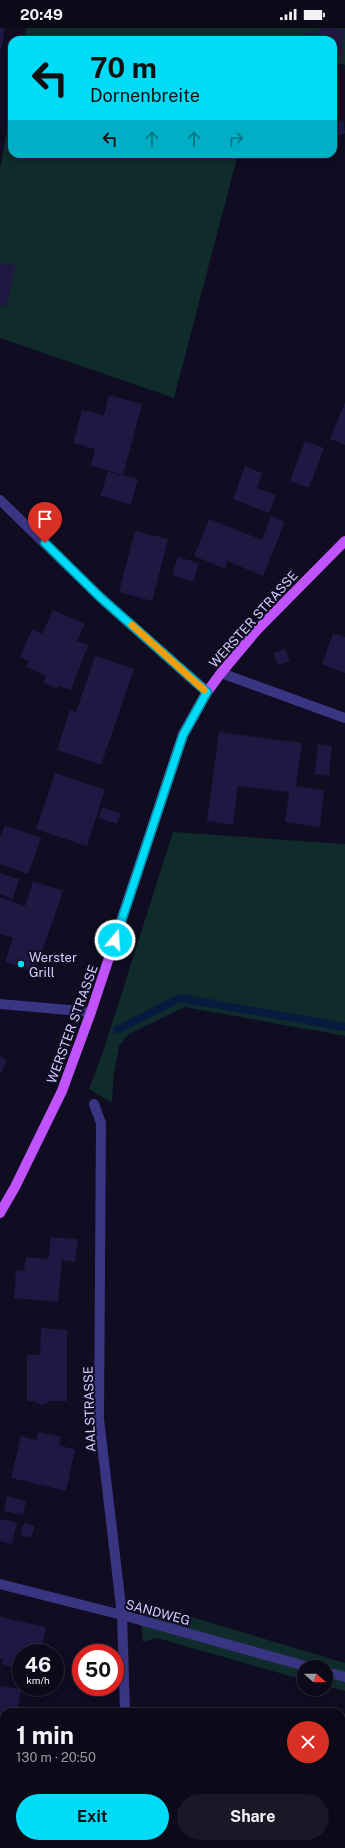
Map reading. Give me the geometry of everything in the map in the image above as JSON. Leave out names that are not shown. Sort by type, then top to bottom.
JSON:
[{"type":"main road","name":"WERSTER STRASSE","points":[[0,1213],[15,1187],[62,1091],[91,1012],[183,735],[207,692],[221,673],[257,630],[345,541]]},
{"type":"street","points":[[0,500],[101,598],[207,692]]},
{"type":"street","points":[[221,673],[345,718]]},
{"type":"street","points":[[0,1004],[91,1012]]},
{"type":"street","name":"AALSTRASSE","points":[[94,1104],[101,1123],[99,1419],[122,1615],[125,1708]]},
{"type":"street","name":"SANDWEG","points":[[0,1584],[122,1615],[297,1664]]},
{"type":"street","points":[[333,1674],[345,1677]]},
{"type":"green space","points":[[26,28],[345,28],[345,65],[337,64],[337,36],[25,36]]},
{"type":"green space","points":[[8,125],[8,158],[237,158],[174,398],[0,338],[0,168]]},
{"type":"green space","points":[[173,832],[345,844],[345,1036],[185,1007],[129,1034],[119,1046],[114,1073],[112,1103],[89,1089],[102,1055]]},
{"type":"green space","points":[[138,1599],[145,1603],[345,1663],[345,1691],[333,1688],[333,1660],[297,1660],[297,1678],[157,1638],[143,1642]]},
{"type":"building","points":[[0,28],[5,28],[1,50],[0,50]]},
{"type":"building","points":[[320,28],[345,30],[340,56],[337,55],[337,36],[305,36],[306,32],[319,34]]},
{"type":"building","points":[[343,120],[345,133],[337,136],[337,122]]},
{"type":"building","points":[[0,263],[15,265],[7,306],[0,305]]},
{"type":"building","points":[[109,395],[142,404],[123,475],[91,466],[95,449],[73,443],[82,410],[104,415]]},
{"type":"building","points":[[345,402],[345,445],[330,439]]},
{"type":"building","points":[[305,441],[324,448],[309,488],[290,481]]},
{"type":"building","points":[[245,466],[262,473],[257,488],[276,495],[269,513],[233,499]]},
{"type":"building","points":[[108,472],[138,479],[131,504],[100,496]]},
{"type":"building","points":[[271,516],[285,522],[263,576],[227,561],[225,569],[194,556],[209,519],[262,540]]},
{"type":"building","points":[[135,531],[168,539],[152,601],[119,592]]},
{"type":"building","points":[[178,557],[199,563],[193,582],[172,575]]},
{"type":"building","points":[[53,610],[85,624],[77,641],[88,645],[71,690],[59,686],[58,689],[43,682],[46,676],[26,667],[29,661],[20,657],[32,629],[42,634]]},
{"type":"building","points":[[333,633],[345,637],[345,673],[322,664]]},
{"type":"building","points":[[285,649],[290,661],[278,665],[273,653]]},
{"type":"building","points":[[95,656],[134,669],[101,765],[57,750],[70,710],[76,712]]},
{"type":"building","points":[[219,732],[302,743],[296,786],[324,790],[320,827],[285,822],[289,792],[238,786],[233,825],[207,821]]},
{"type":"building","points":[[318,744],[332,746],[329,776],[315,774]]},
{"type":"building","points":[[55,773],[105,790],[87,846],[36,829]]},
{"type":"building","points":[[102,807],[121,814],[117,824],[99,818]]},
{"type":"building","points":[[5,825],[41,838],[28,874],[0,864],[0,838]]},
{"type":"building","points":[[0,873],[19,879],[13,899],[0,894]]},
{"type":"building","points":[[33,881],[63,891],[35,972],[5,962],[13,938],[0,934],[0,897],[25,906]]},
{"type":"building","points":[[0,1056],[7,1060],[0,1075]]},
{"type":"building","points":[[51,1237],[78,1239],[75,1262],[62,1260],[58,1302],[14,1298],[16,1270],[24,1271],[26,1257],[48,1259]]},
{"type":"building","points":[[41,1328],[67,1330],[67,1401],[49,1401],[45,1404],[38,1404],[35,1401],[27,1401],[27,1355],[40,1355]]},
{"type":"building","points":[[38,1432],[61,1437],[59,1445],[75,1450],[66,1491],[11,1478],[21,1436],[36,1440]]},
{"type":"building","points":[[7,1496],[26,1501],[23,1515],[4,1511]]},
{"type":"building","points":[[0,1519],[17,1523],[12,1544],[0,1541]]},
{"type":"building","points":[[24,1523],[35,1526],[31,1538],[20,1535]]},
{"type":"building","points":[[0,1617],[46,1627],[43,1644],[12,1644],[12,1667],[2,1664],[3,1659],[0,1659]]},
{"type":"building","points":[[0,1686],[12,1688],[12,1696],[20,1696],[18,1708],[0,1708]]},
{"type":"building","points":[[95,1707],[95,1708],[53,1708]]},
{"type":"waterway","points":[[117,1030],[180,998],[345,1027]]},
{"type":"slow traffic","points":[[132,625],[204,690]]},
{"type":"place","name":"Werster Grill","points":[[21,964]]},
{"type":"route","points":[[45,543],[101,598],[207,692],[183,735],[115,940]]}]
